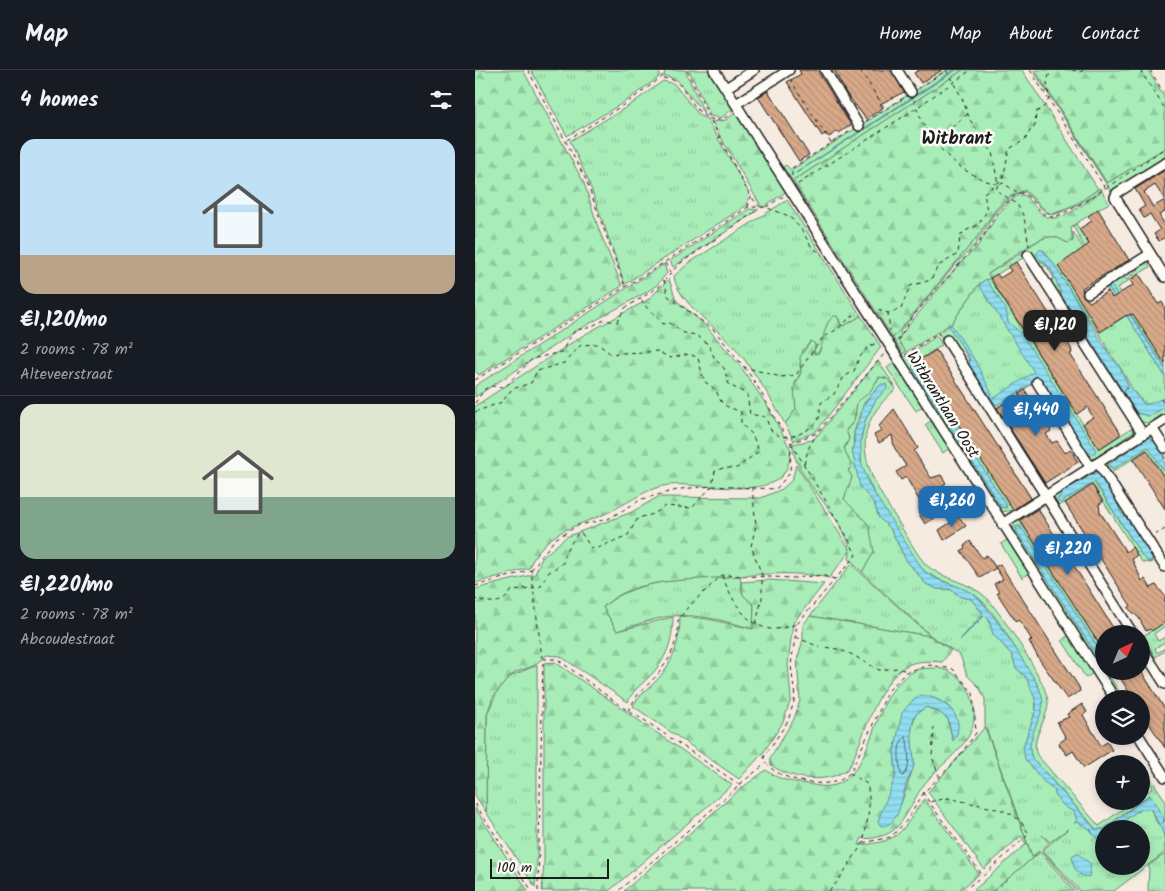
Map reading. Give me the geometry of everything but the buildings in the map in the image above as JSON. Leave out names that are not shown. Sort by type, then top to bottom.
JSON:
[{"type":"street","name":"Witbrantlaan Oost","points":[[714,70],[1109,690]]},
{"type":"street","points":[[726,88],[755,70]]},
{"type":"street","points":[[825,70],[859,126]]},
{"type":"street","points":[[897,70],[911,92]]},
{"type":"street","points":[[737,106],[787,71]]},
{"type":"street","points":[[1165,163],[1115,197],[1165,277]]},
{"type":"street","points":[[1028,254],[1143,434]]},
{"type":"street","points":[[1088,293],[1150,254]]},
{"type":"street","points":[[947,340],[1127,625]]},
{"type":"street","points":[[1037,382],[1165,567]]},
{"type":"street","points":[[1002,524],[1165,420]]},
{"type":"street","points":[[1152,428],[1165,448]]},
{"type":"street","points":[[1150,661],[1165,684]]},
{"type":"street","points":[[1145,745],[1165,777]]},
{"type":"path","points":[[528,70],[567,140],[586,180],[625,287]]},
{"type":"path","points":[[567,140],[628,102],[662,77],[663,70]]},
{"type":"path","points":[[687,70],[709,118],[751,196],[761,208]]},
{"type":"path","points":[[860,70],[885,110]]},
{"type":"path","points":[[946,70],[969,113],[970,120],[992,152],[997,184],[996,190],[1017,204],[1024,217],[1029,243],[1028,254]]},
{"type":"path","points":[[475,376],[476,380],[665,262],[748,207],[765,207],[791,192],[800,183],[971,70]]},
{"type":"path","points":[[1030,70],[1104,187],[1111,196],[1115,197]]},
{"type":"path","points":[[804,465],[809,447],[817,433],[888,343],[889,313],[901,309],[910,286],[931,280],[938,266],[956,256],[960,236],[965,231],[978,225],[987,211],[984,192],[1003,179],[1009,149],[1025,140],[1031,129],[1035,126],[1036,112],[1043,108],[1049,99],[1047,81],[1051,70]]},
{"type":"path","points":[[1072,70],[1080,72],[1085,70]]},
{"type":"path","points":[[1140,70],[1165,109]]},
{"type":"path","points":[[1150,70],[1165,96]]},
{"type":"path","points":[[787,71],[832,143]]},
{"type":"path","points":[[662,77],[675,81],[701,114],[709,118],[722,120],[737,106]]},
{"type":"path","points":[[911,92],[919,119],[934,142],[968,170],[984,180],[997,184],[1003,183],[1018,193],[1025,194],[1044,214],[1052,217],[1079,206],[1104,187],[1165,148]]},
{"type":"path","points":[[934,142],[969,113]]},
{"type":"path","points":[[641,299],[645,308],[659,316],[663,324],[670,323],[684,333],[696,335],[708,344],[715,359],[724,368],[729,385],[748,396],[750,414],[765,417],[770,430],[787,437],[798,434],[815,424],[819,417],[821,403],[834,394],[844,377],[854,371],[859,358],[868,347],[899,340],[913,316],[948,274],[980,241],[999,210],[1018,193]]},
{"type":"path","points":[[748,207],[751,196]]},
{"type":"path","points":[[765,207],[779,211],[794,221],[816,252],[833,256]]},
{"type":"path","points":[[475,404],[485,389],[491,386],[505,387],[532,359],[561,352],[575,330],[588,328],[604,320],[617,322],[625,308],[659,287],[670,272],[761,208]]},
{"type":"path","points":[[665,262],[670,272]]},
{"type":"path","points":[[664,280],[668,296],[714,330],[760,388],[787,437],[848,538],[855,555],[797,624],[791,666],[795,698],[788,721],[764,757],[765,764],[775,773],[803,781],[824,783],[840,780],[849,773],[889,690],[908,671]]},
{"type":"path","points":[[744,367],[781,377],[796,375],[823,337],[837,330],[864,305]]},
{"type":"path","points":[[898,359],[938,334],[943,342],[947,340]]},
{"type":"path","points":[[475,412],[502,402],[512,389],[531,384],[537,371],[564,363],[581,345],[598,344],[611,354],[624,352],[644,354],[657,351],[670,358],[678,355],[693,354],[698,358],[704,380],[716,390],[720,400],[726,406],[741,412],[741,424],[752,434],[759,448],[756,454],[748,457],[737,468],[723,468],[715,471],[712,486],[692,508],[669,505],[661,507],[654,514],[638,518],[628,535],[598,548],[593,549],[582,534],[578,533],[565,552],[563,563],[548,573],[541,586],[512,590],[504,600],[497,603],[475,599]]},
{"type":"path","points":[[1122,391],[1130,386]]},
{"type":"path","points":[[1161,399],[1165,406]]},
{"type":"path","points":[[791,443],[817,433]]},
{"type":"path","points":[[475,586],[531,570],[555,540],[579,525],[607,519],[642,499],[681,489],[712,486],[752,486],[776,489],[790,473],[791,443]]},
{"type":"path","points":[[752,486],[756,525],[751,546],[761,575],[761,598],[756,624]]},
{"type":"path","points":[[1148,540],[1165,529]]},
{"type":"path","points":[[531,570],[543,662],[538,891]]},
{"type":"path","points":[[628,711],[636,697],[659,673],[670,656],[678,636],[678,620],[688,607],[722,575],[761,575],[795,578],[821,575],[835,579]]},
{"type":"path","points":[[722,575],[732,600],[751,622],[771,629],[797,624]]},
{"type":"path","points":[[796,637],[830,649],[837,649],[879,670],[897,668],[908,671],[931,665],[953,669],[973,693],[976,733],[955,762],[923,793],[907,820],[891,837],[863,843]]},
{"type":"path","points":[[543,662],[543,659],[557,659],[628,711],[740,785]]},
{"type":"path","points":[[934,727],[932,757],[939,777]]},
{"type":"path","points":[[618,891],[765,764]]},
{"type":"path","points":[[829,891],[838,881],[863,843],[870,807],[867,784],[849,773]]},
{"type":"path","points":[[923,793],[983,876]]},
{"type":"path","points":[[929,802],[949,798],[1002,810],[1013,815],[1022,823],[1029,834],[1028,837],[983,876],[963,891]]},
{"type":"path","points":[[475,804],[531,891]]},
{"type":"green space","points":[[475,70],[523,70],[584,183],[599,230],[622,286],[479,375],[475,371]]},
{"type":"green space","points":[[531,70],[660,70],[659,77],[626,101],[567,136]]},
{"type":"green space","points":[[665,70],[685,70],[704,113],[676,79],[664,76]]},
{"type":"green space","points":[[689,70],[710,70],[734,108],[721,118],[710,116]]},
{"type":"green space","points":[[947,70],[954,70],[796,173],[956,70],[963,70],[793,181],[783,167],[786,165],[791,170]]},
{"type":"green space","points":[[963,70],[1022,70],[1098,189],[1078,203],[1053,214],[1047,212],[1025,190],[1011,196],[996,209],[977,237],[893,338],[793,181]]},
{"type":"green space","points":[[1033,70],[1107,183],[1165,148],[1165,159],[1112,193]]},
{"type":"green space","points":[[1035,70],[1148,70],[1165,99],[1165,148],[1107,183]]},
{"type":"green space","points":[[663,81],[674,84],[700,116],[707,119],[749,193],[747,205],[625,284],[588,180],[570,141],[630,105]]},
{"type":"green space","points":[[736,112],[787,191],[762,208],[712,122],[726,120]]},
{"type":"green space","points":[[1100,188],[1101,190],[1078,205],[1064,211]]},
{"type":"green space","points":[[1025,190],[1047,212],[1058,213],[1053,215],[1045,212],[1025,192],[1016,194]]},
{"type":"green space","points":[[1101,190],[1109,203],[1072,226],[1073,241],[1068,243],[1049,237],[1019,252],[988,274],[990,278],[980,283],[951,324],[906,352],[898,340],[900,336],[958,265],[978,246],[998,214],[1016,196],[1024,195],[1041,213],[1053,218],[1067,214],[1081,206]]},
{"type":"green space","points":[[1014,195],[995,213],[975,245],[956,264],[900,332],[898,340],[906,352],[903,354],[893,338],[894,336],[977,237],[996,209]]},
{"type":"green space","points":[[787,200],[861,316],[844,326],[841,325],[839,319],[827,324],[824,341],[817,355],[813,350],[815,344],[811,341],[803,350],[800,365],[801,372],[795,383],[796,409],[785,424],[763,386],[744,359],[730,342],[691,306],[677,286],[674,276],[689,263]]},
{"type":"green space","points":[[749,209],[758,210],[673,267],[670,261]]},
{"type":"green space","points":[[1076,224],[1108,274],[1142,254],[1101,281],[1082,251],[1059,266],[1100,332],[1124,317],[1105,286],[1123,275],[1127,280],[1129,278],[1126,273],[1134,275],[1131,270],[1133,268],[1137,273],[1139,272],[1136,267],[1146,261],[1150,267],[1117,288],[1165,364],[1165,368],[1130,313],[1115,297],[1165,376],[1165,398],[1148,405],[1138,397],[1122,369],[1109,352],[1044,250],[1040,261],[1046,265],[1042,268],[1032,252],[990,279],[1099,449],[1132,428],[1134,432],[1090,461],[1038,380],[995,409],[966,362],[969,360],[962,348],[958,350],[943,340],[938,332],[951,324],[980,283],[990,278],[988,274],[1041,239],[1053,237],[1065,242],[1073,241],[1073,232],[1099,273],[1073,226]]},
{"type":"green space","points":[[664,264],[667,273],[657,285],[578,330],[475,397],[475,386]]},
{"type":"green space","points":[[1046,265],[1055,277],[1063,298],[1137,413],[1149,416],[1165,407],[1165,413],[1149,423],[1141,422],[1051,281],[1054,278]]},
{"type":"green space","points":[[669,279],[676,300],[706,326],[741,367],[768,407],[791,450],[785,472],[776,480],[764,485],[748,488],[669,485],[654,488],[601,516],[576,525],[554,537],[544,544],[529,568],[475,583],[475,406],[582,336],[649,299]]},
{"type":"green space","points":[[834,316],[837,316],[841,325],[844,326],[861,316],[881,347],[818,429],[794,441],[785,424],[796,409],[794,388],[801,372],[800,357],[811,341],[815,344],[814,354],[819,353],[828,323]]},
{"type":"green space","points":[[937,336],[942,345],[918,361],[1013,510],[1001,512],[903,358]],"holes":[[[916,364],[1007,507],[1001,507],[913,369],[913,366]]]},
{"type":"green space","points":[[878,361],[895,386],[886,378],[879,377],[869,393],[857,402],[854,421],[846,430],[849,439],[844,448],[852,467],[848,470],[852,477],[844,499],[869,525],[874,552],[862,572],[849,559],[850,551],[829,578],[801,574],[772,574],[671,581],[641,586],[615,598],[603,607],[617,631],[673,617],[670,642],[660,665],[634,692],[628,702],[560,656],[547,655],[533,666],[516,672],[509,677],[493,697],[487,714],[486,812],[475,795],[475,589],[535,574],[542,558],[566,537],[632,512],[658,497],[761,498],[782,489],[792,480],[796,465],[850,550],[839,523],[800,469],[793,444],[812,440],[817,436]]},
{"type":"green space","points":[[894,363],[924,406],[916,411],[887,368]]},
{"type":"green space","points":[[881,377],[889,380],[896,389],[880,405],[870,421],[866,437],[869,468],[876,484],[925,564],[932,570],[972,588],[988,599],[1014,635],[1034,667],[1047,695],[1047,710],[1037,736],[1035,749],[1037,755],[1095,821],[1095,828],[1032,758],[1031,739],[1040,714],[1041,694],[1036,682],[1000,624],[984,603],[970,592],[933,576],[920,567],[878,501],[862,468],[860,444],[865,421],[875,401],[887,386],[878,387],[864,403],[854,432],[853,453],[860,485],[873,500],[879,518],[890,528],[906,560],[926,584],[937,589],[950,589],[961,597],[971,599],[983,614],[960,640],[985,615],[989,620],[993,634],[1012,655],[1016,668],[1026,677],[1035,698],[1036,710],[1024,744],[1025,759],[1042,779],[1054,789],[1056,797],[1064,806],[1074,812],[1077,820],[1075,823],[1078,821],[1090,829],[1095,836],[1095,875],[1135,875],[1114,891],[1080,891],[1043,850],[1068,829],[1050,842],[1042,835],[1049,843],[1042,849],[1077,891],[1040,850],[1032,856],[985,725],[985,699],[979,687],[967,675],[960,655],[931,636],[862,572],[874,552],[844,499],[852,477],[848,471],[851,467],[844,450],[849,438],[846,431],[854,421],[857,402]]},
{"type":"green space","points":[[932,420],[950,448],[943,453],[925,425]]},
{"type":"green space","points":[[1149,435],[1161,445],[1165,459],[1156,442],[1144,440],[1114,459],[1109,466],[1148,447],[1165,472],[1165,479],[1146,450],[1111,473],[1107,466],[1110,459]]},
{"type":"green space","points":[[1093,470],[1099,470],[1112,490],[1156,558],[1152,563],[1142,562],[1093,485],[1058,507],[1054,499],[1056,494]],"holes":[[[1091,474],[1112,490],[1121,513],[1132,523],[1153,557],[1152,561],[1149,562],[1143,557],[1095,483],[1092,482],[1057,500],[1065,490]]]},
{"type":"green space","points":[[1043,503],[1044,505],[1020,521],[1095,637],[1095,643],[1020,526],[1016,527],[1017,532],[1095,653],[1095,660],[1013,531],[1015,520]]},
{"type":"green space","points":[[1008,539],[1030,573],[1022,578],[1001,544]]},
{"type":"green space","points":[[851,564],[930,636],[810,616]]},
{"type":"green space","points":[[740,575],[742,592],[754,605],[753,629],[710,618],[676,616],[653,620],[617,631],[603,607],[633,589],[650,584]]},
{"type":"green space","points":[[770,580],[824,584],[793,623],[788,664],[791,699],[783,722],[763,753],[739,779],[633,706],[640,696],[661,676],[671,661],[679,635],[680,616],[708,619],[753,629],[754,605],[743,595],[741,582]]},
{"type":"green space","points":[[810,616],[930,636],[951,650],[942,662],[927,661],[913,663],[904,667],[894,676],[878,699],[849,768],[831,777],[821,778],[799,777],[789,774],[771,765],[770,758],[794,719],[800,700],[797,660],[803,640],[803,625]]},
{"type":"green space","points":[[1165,622],[1165,626],[1154,634],[1158,641],[1165,637],[1165,642],[1155,648],[1157,653],[1165,648],[1165,651],[1155,657],[1150,648],[1150,632]]},
{"type":"green space","points":[[1069,635],[1093,673],[1086,678],[1062,640]]},
{"type":"green space","points":[[555,662],[732,785],[609,891],[542,891],[544,861],[544,663]]},
{"type":"green space","points":[[537,665],[537,860],[535,887],[486,812],[487,714],[498,690],[509,677]]},
{"type":"green space","points":[[931,668],[946,670],[957,676],[969,691],[972,700],[974,719],[972,728],[959,749],[926,782],[902,822],[891,832],[881,836],[862,838],[859,845],[892,838],[905,827],[924,799],[979,874],[959,891],[624,891],[739,790],[766,770],[786,780],[823,786],[838,784],[851,775],[861,761],[891,692],[903,678],[919,669]],"holes":[[[928,696],[942,702],[951,709],[956,719],[957,734],[952,739],[948,719],[942,714],[926,707],[915,715],[911,732],[914,765],[901,804],[893,785],[896,775],[894,752],[901,720]]]},
{"type":"green space","points":[[1108,680],[1112,680],[1118,690],[1114,690]]},
{"type":"green space","points":[[985,727],[1032,857],[1040,852],[993,891],[973,891],[1026,844],[1021,836],[984,869],[928,792]]},
{"type":"green space","points":[[1150,780],[1165,800],[1165,822],[1150,798],[1150,790],[1153,788]]},
{"type":"green space","points":[[475,808],[528,891],[475,891]]},
{"type":"green space","points":[[1150,808],[1157,823],[1163,828],[1165,852],[1150,863],[1150,820],[1125,820],[1135,812],[1150,810]]},
{"type":"green space","points":[[1121,810],[1128,810],[1116,820],[1107,820]]},
{"type":"green space","points":[[1040,852],[1074,891],[993,891]]},
{"type":"green space","points":[[1165,854],[1165,891],[1148,891],[1150,864]]},
{"type":"water","points":[[954,70],[956,70],[796,173]]},
{"type":"water","points":[[1041,249],[1052,261],[1111,357],[1119,366],[1129,387],[1145,405],[1165,398],[1165,407],[1149,416],[1137,413],[1063,298],[1050,268],[1036,254]]},
{"type":"water","points":[[986,279],[1006,309],[1008,322],[1022,334],[1096,450],[1095,453],[1086,453],[1065,414],[1039,378],[1010,398],[996,405],[969,366],[970,358],[949,327],[951,324],[974,359],[994,398],[1034,372],[979,285]]},
{"type":"water","points":[[1107,285],[1111,285],[1165,368],[1165,376]]},
{"type":"water","points":[[916,364],[1006,504],[1006,508],[1001,507],[913,369],[913,366]]},
{"type":"water","points":[[881,384],[886,384],[887,388],[875,401],[865,421],[861,438],[861,462],[869,485],[923,570],[941,581],[974,594],[989,611],[1011,642],[1032,675],[1042,696],[1041,712],[1030,742],[1032,758],[1095,829],[1095,836],[1090,829],[1078,822],[1074,823],[1077,820],[1074,812],[1064,806],[1056,797],[1054,789],[1044,782],[1025,759],[1023,747],[1036,710],[1036,701],[1026,677],[1016,668],[1012,655],[993,634],[989,620],[984,615],[960,640],[983,613],[971,599],[961,597],[950,589],[937,589],[926,584],[906,560],[890,528],[879,518],[874,503],[860,487],[852,451],[855,439],[854,432],[860,421],[863,405]]},
{"type":"water","points":[[1148,438],[1160,447],[1165,472],[1148,447],[1113,469],[1110,467],[1109,464]]},
{"type":"water","points":[[1099,471],[1112,490],[1121,513],[1132,523],[1153,557],[1150,562],[1143,557],[1095,482],[1060,503],[1057,500],[1065,490]]},
{"type":"water","points":[[1018,526],[1024,531],[1095,643],[1095,653],[1017,532],[1016,527]]},
{"type":"water","points":[[921,695],[945,704],[951,710],[956,716],[957,732],[953,741],[948,719],[937,711],[926,707],[915,715],[912,727],[914,765],[896,816],[888,825],[881,826],[878,822],[879,818],[896,775],[894,752],[902,713],[912,701]]},
{"type":"water","points":[[1150,795],[1163,817],[1165,837],[1150,809]]},
{"type":"water","points":[[1130,810],[1140,810],[1126,820],[1116,820]]},
{"type":"water","points":[[1077,853],[1091,864],[1089,877],[1080,875],[1074,867],[1072,856]]},
{"type":"district","name":"Witbrant","points":[[957,138]]}]
